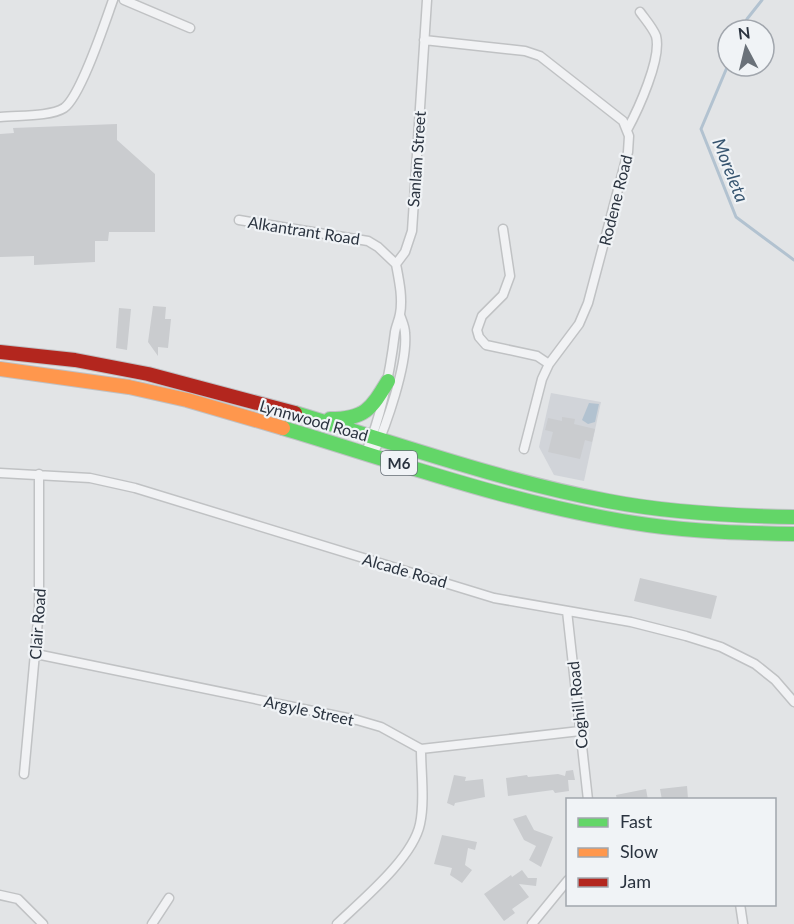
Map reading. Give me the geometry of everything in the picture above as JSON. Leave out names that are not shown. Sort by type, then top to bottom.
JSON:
[{"type":"main road","name":"Lynnwood Road","points":[[0,352],[75,359],[216,390],[582,496],[704,515],[794,517]]},
{"type":"main road","name":"Lynnwood Road","points":[[0,369],[129,387],[187,400],[510,496],[580,513],[702,532],[794,534]]},
{"type":"main road","points":[[310,417],[355,419],[362,416],[373,406],[388,381]]},
{"type":"street","points":[[0,117],[51,113],[63,109],[70,103],[91,59],[114,0]]},
{"type":"street","points":[[124,0],[190,28]]},
{"type":"street","name":"Sanlam Street","points":[[396,264],[405,252],[412,231],[427,0]]},
{"type":"street","points":[[627,130],[638,110],[656,50],[656,36],[640,12]]},
{"type":"street","name":"Rodene Road","points":[[424,40],[525,51],[540,56],[623,121],[629,136],[628,152],[588,303],[579,324],[549,364],[542,379],[524,449]]},
{"type":"street","name":"Alkantrant Road","points":[[239,220],[368,241],[396,264]]},
{"type":"street","points":[[503,229],[510,276],[503,295],[482,316],[477,330],[479,337],[486,345],[537,356],[549,364]]},
{"type":"street","points":[[377,437],[400,315],[401,292],[396,264]]},
{"type":"street","points":[[369,454],[402,367],[406,335],[400,315]]},
{"type":"street","name":"Alcade Road","points":[[0,473],[90,478],[135,488],[494,598],[631,622],[686,636],[721,647],[755,664],[775,680],[794,702]]},
{"type":"street","name":"Clair Road","points":[[24,774],[41,574],[39,474]]},
{"type":"street","name":"Coghill Road","points":[[567,611],[588,798]]},
{"type":"street","name":"Argyle Street","points":[[36,654],[357,720],[381,727],[421,749]]},
{"type":"street","points":[[337,924],[404,856],[414,840],[420,825],[421,812],[421,749],[580,731]]},
{"type":"street","points":[[532,924],[566,881]]},
{"type":"street","points":[[0,895],[18,899],[43,924]]},
{"type":"street","points":[[152,924],[169,898]]},
{"type":"street","points":[[740,906],[743,924]]},
{"type":"shaded area","points":[[551,393],[601,402],[584,481],[554,475],[539,447]]},
{"type":"water","points":[[589,403],[599,404],[595,422],[588,424],[582,420]]},
{"type":"building","points":[[117,124],[117,140],[155,174],[155,232],[109,232],[108,241],[95,241],[95,262],[34,265],[34,256],[0,257],[0,134],[14,133],[13,128]]},
{"type":"building","points":[[153,306],[166,307],[165,319],[171,319],[168,348],[158,347],[158,356],[148,342]]},
{"type":"building","points":[[119,308],[131,309],[127,350],[116,348]]},
{"type":"building","points":[[562,417],[575,419],[574,424],[595,429],[592,442],[585,440],[580,459],[548,452],[553,432],[545,430],[548,418],[562,421]]},
{"type":"building","points":[[640,578],[717,596],[711,619],[634,601]]},
{"type":"building","points":[[573,770],[575,780],[568,780],[569,791],[555,793],[553,790],[508,796],[506,778],[527,775],[528,777],[558,774],[565,776],[566,771]]},
{"type":"building","points":[[454,775],[466,777],[465,781],[483,779],[485,797],[455,803],[454,806],[447,803]]},
{"type":"building","points":[[687,786],[688,798],[662,798],[660,789]]},
{"type":"building","points":[[646,789],[648,798],[617,798],[616,795]]},
{"type":"building","points":[[526,815],[534,830],[553,837],[541,867],[529,860],[536,846],[524,840],[513,819]]},
{"type":"building","points":[[442,835],[477,842],[475,850],[468,848],[465,865],[472,870],[462,883],[450,875],[452,868],[434,864]]},
{"type":"building","points":[[522,870],[528,878],[537,878],[536,886],[519,884],[529,897],[512,909],[515,913],[504,921],[484,894]]},
{"type":"waterway","name":"Moreleta","points":[[748,18],[762,0]]},
{"type":"waterway","name":"Moreleta","points":[[723,78],[701,129],[736,217],[794,260]]},
{"type":"traffic: fast","points":[[330,419],[351,417],[366,410],[377,399],[388,381]]},
{"type":"traffic: fast","points":[[295,413],[450,461],[568,493],[677,511],[794,517]]},
{"type":"traffic: fast","points":[[283,428],[464,484],[556,508],[648,525],[739,533],[794,534]]},
{"type":"traffic: slow","points":[[0,369],[129,387],[187,400],[283,428]]},
{"type":"traffic: jam","points":[[0,352],[75,360],[148,374],[295,413]]}]
